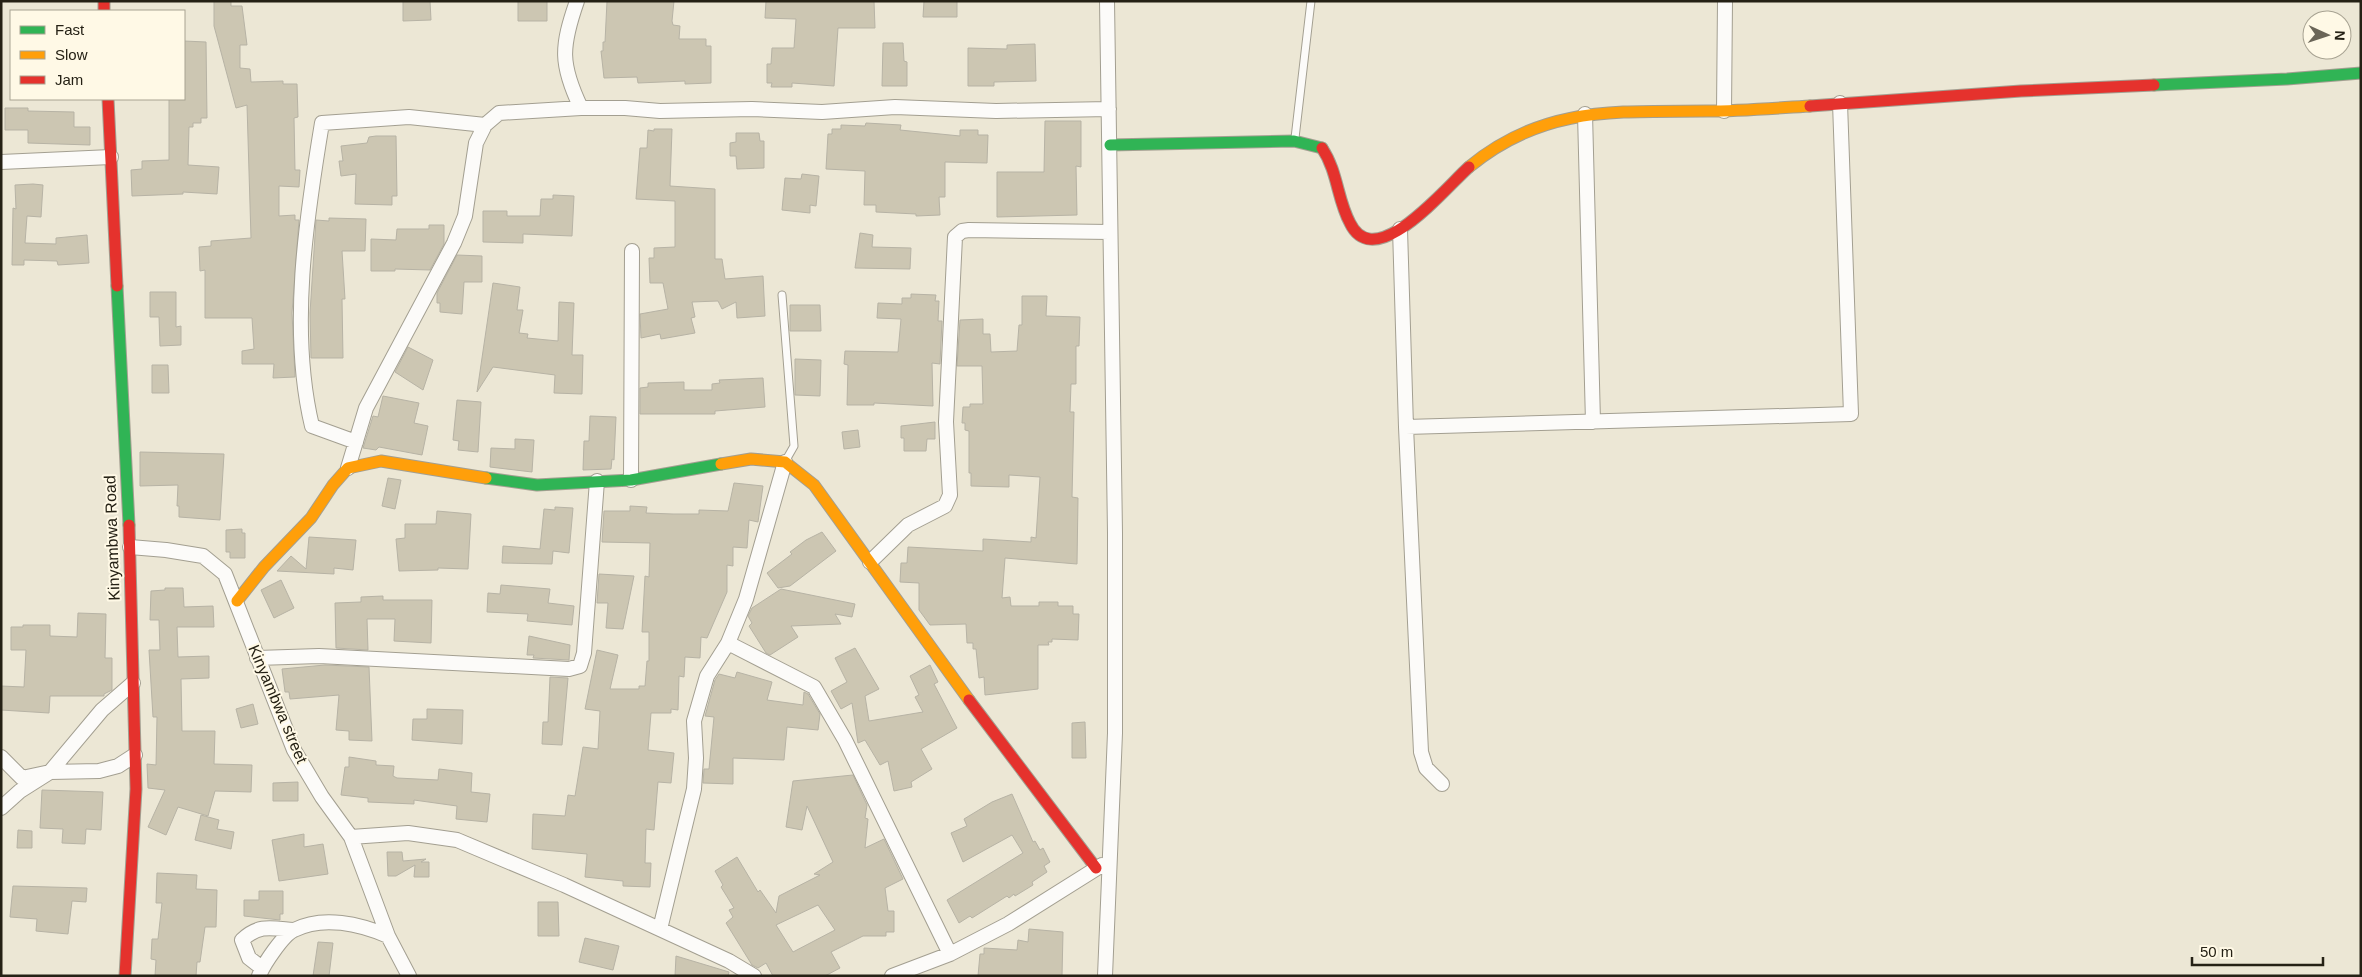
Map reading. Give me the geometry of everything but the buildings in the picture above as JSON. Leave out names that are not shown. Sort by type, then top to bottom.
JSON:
[{"type":"street","points":[[577,1],[568,27],[564,58],[570,85],[581,108]]},
{"type":"street","points":[[1105,976],[1115,714],[1115,533],[1107,1]]},
{"type":"street","points":[[1724,111],[1725,1]]},
{"type":"street","points":[[1110,145],[1294,141],[1321,147],[1332,164],[1347,216],[1358,235],[1368,241],[1381,240],[1400,229],[1432,204],[1471,165],[1528,130],[1585,114],[1724,111],[2064,89],[2305,79],[2361,73]]},
{"type":"street","name":"Kinyambwa Road","points":[[108,100],[130,547],[136,789],[125,976]]},
{"type":"street","points":[[1406,427],[1851,414],[1840,103]]},
{"type":"street","points":[[237,601],[264,567],[311,518],[333,485],[348,468],[366,408],[454,242],[465,216],[476,143],[486,125],[499,113],[581,108],[625,108],[660,111],[752,109],[822,112],[894,107],[996,111],[1108,109]]},
{"type":"street","points":[[1585,114],[1593,422]]},
{"type":"street","points":[[356,442],[312,426],[305,397],[301,345],[306,222],[322,123],[408,117],[486,125]]},
{"type":"street","points":[[1,162],[111,157]]},
{"type":"street","points":[[1400,229],[1406,427],[1421,752],[1426,768],[1442,784]]},
{"type":"street","points":[[870,562],[908,525],[944,506],[950,495],[946,422],[956,238],[962,231],[970,230],[1110,232]]},
{"type":"street","points":[[631,480],[632,251]]},
{"type":"street","points":[[348,468],[381,461],[468,476],[537,485],[631,480],[751,459],[785,462],[814,485],[1000,742],[1096,868]]},
{"type":"street","points":[[660,929],[694,789],[696,758],[694,721],[707,676],[728,643],[746,599],[785,462]]},
{"type":"street","points":[[257,658],[319,656],[569,669],[580,666],[584,652],[597,481]]},
{"type":"street","name":"Kinyambwa street","points":[[130,547],[203,556],[225,574],[294,750],[322,797],[351,838],[388,936],[409,976]]},
{"type":"street","points":[[728,643],[814,687],[845,740],[950,954]]},
{"type":"street","points":[[1,808],[20,790],[50,772],[102,710],[133,683]]},
{"type":"street","points":[[1,757],[22,778],[50,772],[98,771],[118,766],[135,755]]},
{"type":"street","points":[[351,838],[408,833],[457,840],[660,929],[729,961],[754,976]]},
{"type":"street","points":[[892,976],[950,954],[1008,924],[1110,861]]},
{"type":"street","points":[[293,930],[260,972],[249,958],[242,940],[252,931],[266,927],[293,930],[325,922],[364,926],[388,936]]},
{"type":"lane","points":[[1294,141],[1311,1]]},
{"type":"lane","points":[[782,295],[794,446],[785,462]]},
{"type":"traffic: fast","points":[[2154,85],[2287,79],[2361,73]]},
{"type":"traffic: fast","points":[[1110,145],[1294,141],[1322,148]]},
{"type":"traffic: fast","points":[[117,286],[129,525]]},
{"type":"traffic: fast","points":[[486,478],[537,485],[631,480],[721,464]]},
{"type":"traffic: slow","points":[[1469,167],[1497,147],[1525,132],[1554,122],[1582,116],[1642,111],[1733,110],[1810,106]]},
{"type":"traffic: slow","points":[[721,464],[751,459],[785,462],[814,485],[969,700]]},
{"type":"traffic: slow","points":[[237,601],[264,567],[311,518],[333,485],[348,468],[381,461],[486,478]]},
{"type":"traffic: jam","points":[[104,1],[104,10]]},
{"type":"traffic: jam","points":[[1810,106],[2021,91],[2154,85]]},
{"type":"traffic: jam","points":[[108,100],[117,286]]},
{"type":"traffic: jam","points":[[1322,148],[1331,166],[1342,205],[1350,223],[1361,236],[1376,239],[1393,233],[1410,222],[1469,167]]},
{"type":"traffic: jam","points":[[125,976],[136,789],[129,525]]},
{"type":"traffic: jam","points":[[969,700],[1096,868]]}]
